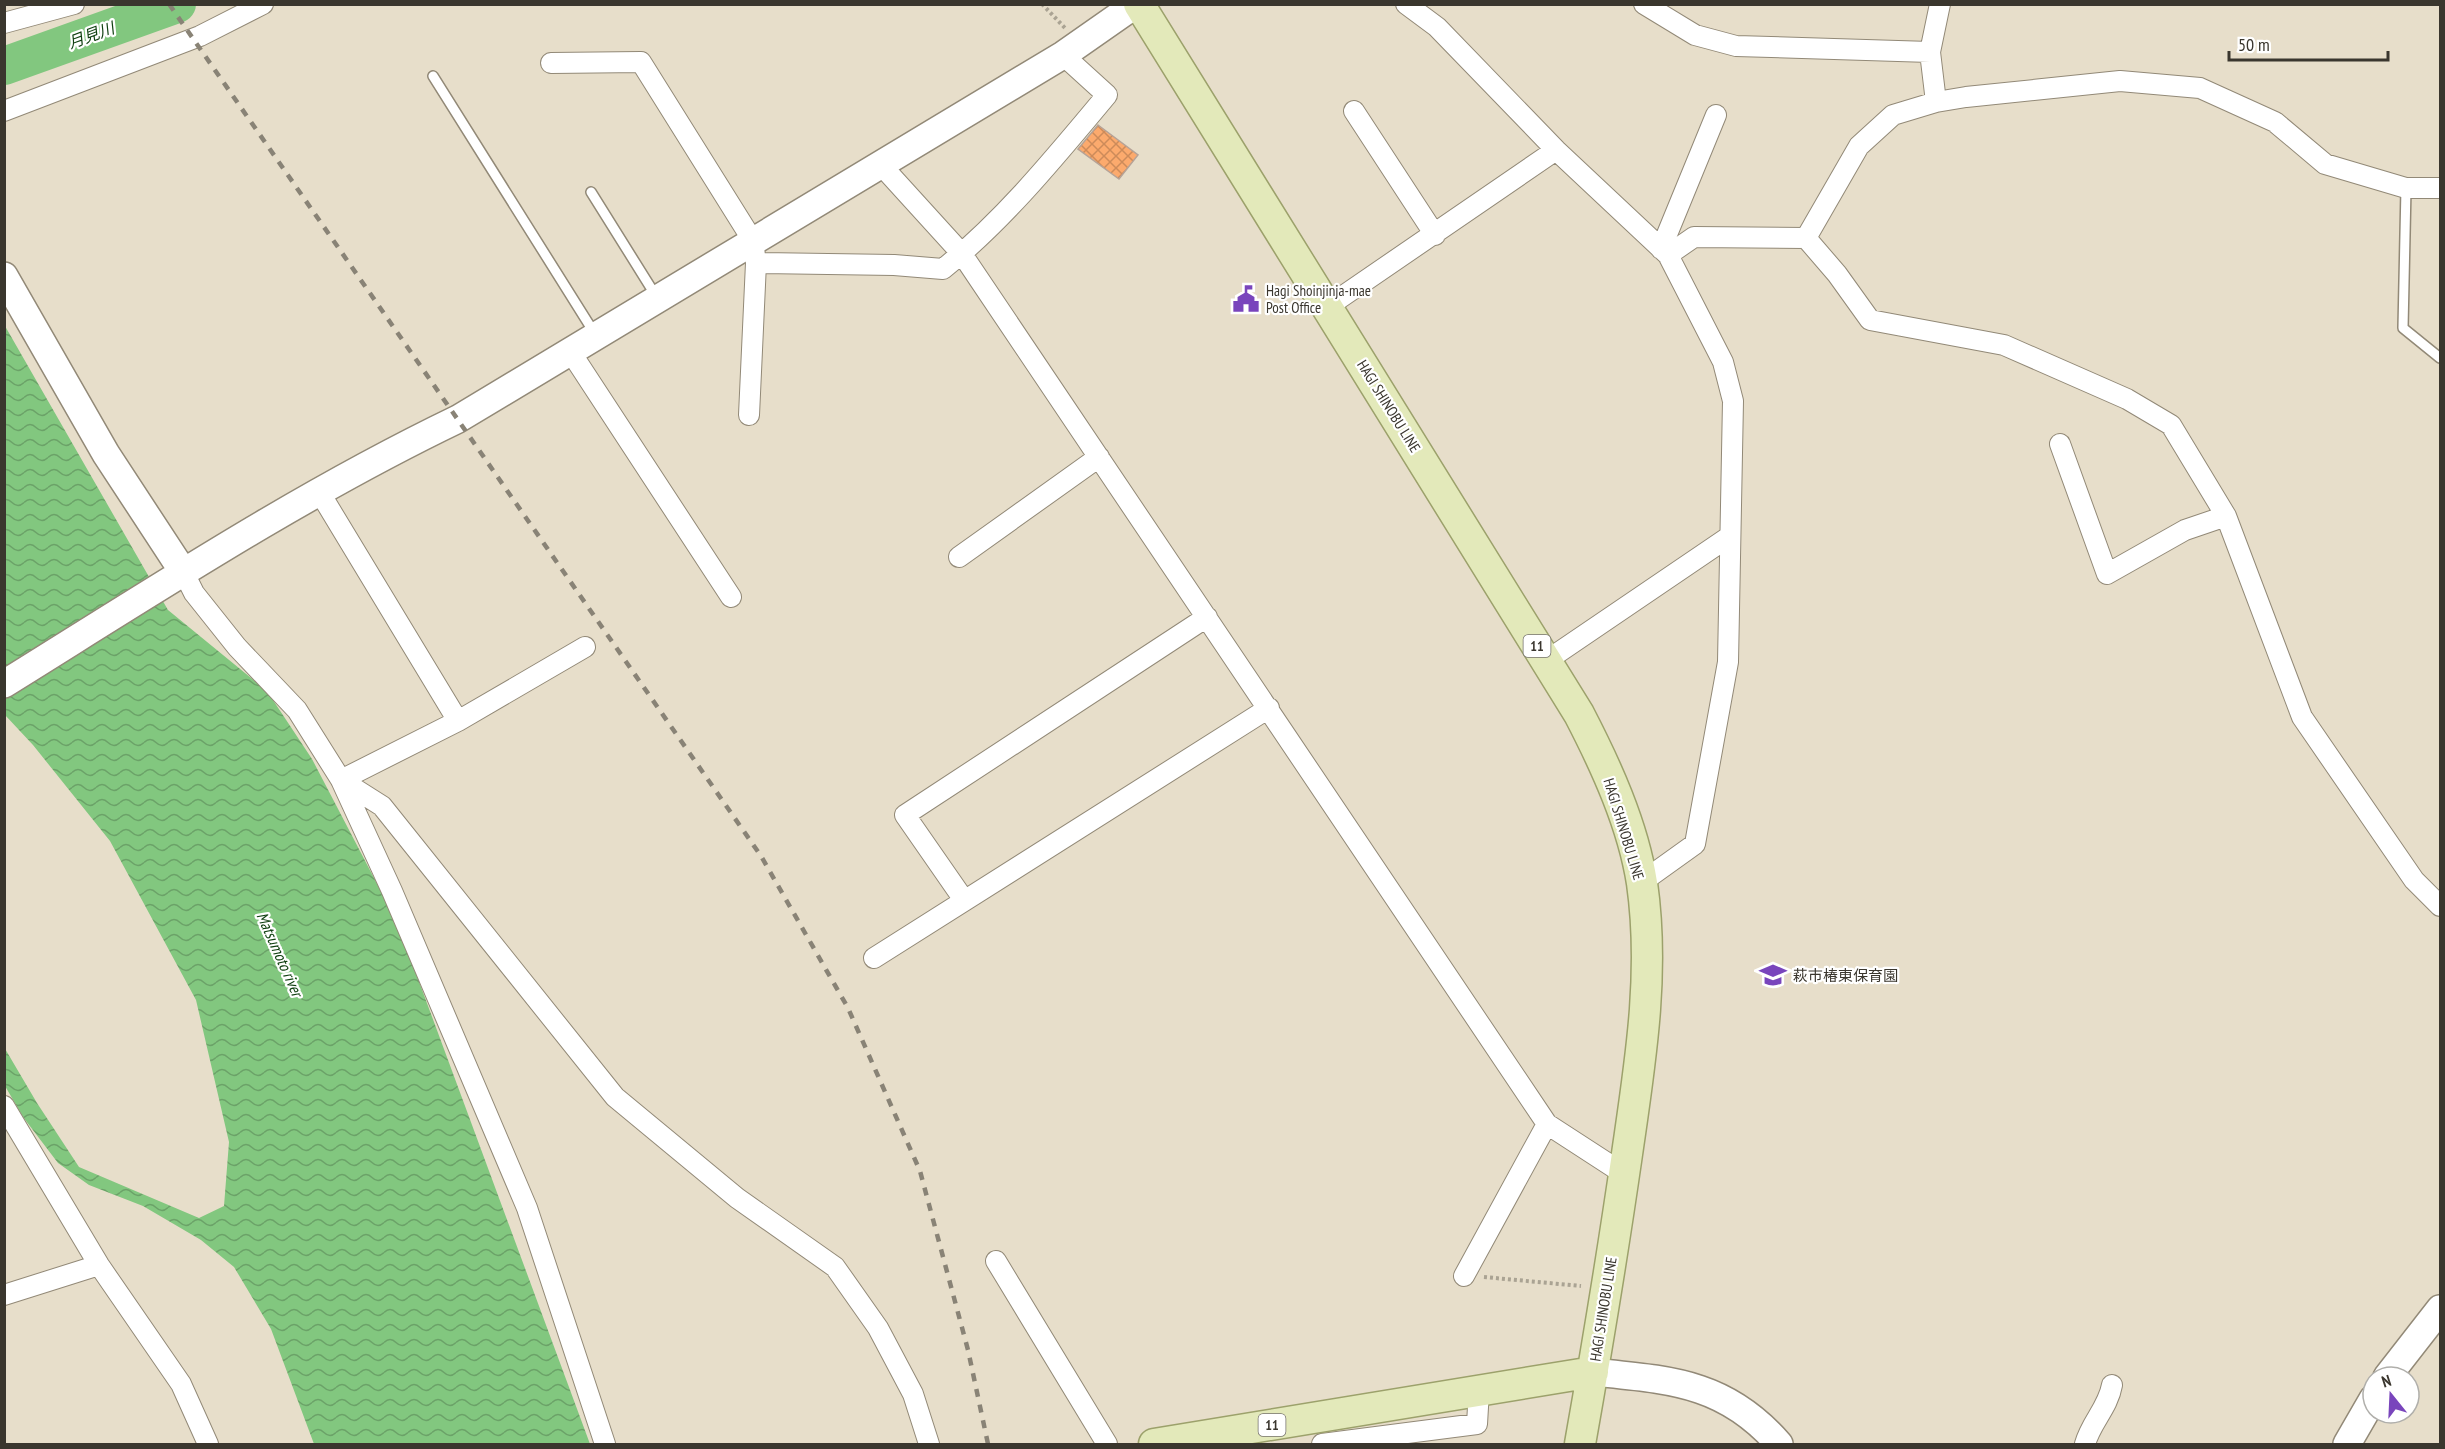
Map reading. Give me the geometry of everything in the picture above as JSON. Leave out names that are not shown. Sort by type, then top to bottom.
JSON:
[{"type":"main road","name":"HAGI SHINOBU LINE","points":[[1138,4],[1546,661],[1603,760],[1630,837],[1642,882],[1648,966],[1641,1060],[1593,1372],[1479,1390],[1397,1427],[1154,1444]]},
{"type":"main road","points":[[1580,1444],[1593,1372]]},
{"type":"street","points":[[4,23],[74,4]]},
{"type":"street","points":[[4,111],[200,36],[263,4]]},
{"type":"street","points":[[4,684],[175,578],[390,452],[458,419],[658,298],[754,252],[882,166],[1072,49],[1138,4]]},
{"type":"street","points":[[1406,4],[1437,27],[1556,150],[1664,252],[1723,362],[1733,401],[1728,662],[1695,844],[1642,882]]},
{"type":"street","points":[[1644,4],[1695,34],[1736,46],[1930,52]]},
{"type":"street","points":[[1936,102],[1930,52],[1940,4]]},
{"type":"street","points":[[754,252],[943,269],[962,254],[1043,172],[1107,95],[1072,49]]},
{"type":"street","points":[[551,63],[641,62],[754,252],[749,415]]},
{"type":"street","points":[[1806,238],[1859,146],[1893,115],[1915,99],[1936,102],[1965,89],[2120,81],[2200,88],[2275,122],[2325,164],[2406,188],[2440,188]]},
{"type":"street","points":[[1354,111],[1435,235]]},
{"type":"street","points":[[1664,252],[1716,115]]},
{"type":"street","points":[[1327,307],[1556,150]]},
{"type":"street","points":[[882,166],[962,254],[1547,1124],[1624,1174]]},
{"type":"street","points":[[1664,252],[1694,237],[1806,238]]},
{"type":"street","points":[[1806,238],[1870,320],[2004,345],[2127,399],[2171,425],[2226,516],[2301,717],[2414,880],[2440,906]]},
{"type":"street","points":[[4,276],[175,578],[194,593],[237,646],[297,710],[341,780],[392,891],[527,1208],[605,1444]]},
{"type":"street","points":[[570,351],[731,597]]},
{"type":"street","points":[[2060,444],[2108,574],[2185,530],[2226,516]]},
{"type":"street","points":[[959,557],[1099,457]]},
{"type":"street","points":[[320,493],[458,721]]},
{"type":"street","points":[[1546,661],[1730,536]]},
{"type":"street","points":[[964,900],[905,815],[1207,616]]},
{"type":"street","points":[[341,780],[458,721],[585,647]]},
{"type":"street","points":[[874,958],[1269,708]]},
{"type":"street","points":[[341,780],[382,806],[615,1097],[737,1198],[835,1268],[878,1328],[913,1394],[928,1444]]},
{"type":"street","points":[[4,1106],[99,1265],[181,1384],[208,1444]]},
{"type":"street","points":[[1464,1275],[1547,1124]]},
{"type":"street","points":[[996,1261],[1107,1444]]},
{"type":"street","points":[[4,1295],[99,1265]]},
{"type":"street","points":[[2396,1365],[2440,1309]]},
{"type":"street","points":[[1593,1372],[1654,1379],[1711,1391],[1742,1409],[1779,1444]]},
{"type":"street","points":[[2085,1444],[2089,1429],[2109,1402],[2112,1385]]},
{"type":"street","points":[[2347,1444],[2361,1420]]},
{"type":"street","points":[[1322,1444],[1397,1427]]},
{"type":"lane","points":[[433,76],[596,336]]},
{"type":"lane","points":[[2406,188],[2403,328],[2440,358]]},
{"type":"lane","points":[[591,192],[658,298]]},
{"type":"path","points":[[1042,4],[1072,49]]},
{"type":"path","points":[[1464,1275],[1606,1288]]},
{"type":"water","name":"Matsumoto river","points":[[5,326],[168,610],[267,691],[312,759],[397,922],[590,1444],[314,1444],[271,1329],[234,1267],[201,1240],[143,1206],[89,1185],[58,1163],[23,1117],[5,1086],[4,1047],[79,1167],[199,1218],[224,1206],[229,1142],[196,1000],[110,841],[33,745],[5,715]]},
{"type":"building","points":[[1098,125],[1138,155],[1119,179],[1078,149]]},
{"type":"waterway","name":"月見川","points":[[4,66],[177,4]]},
{"type":"railway","points":[[169,4],[761,856],[848,1008],[920,1171],[968,1350],[988,1444]]},
{"type":"place","name":"Hagi Shoinjinja-mae Post Office","points":[[1246,299]]},
{"type":"place","name":"萩市椿東保育園","points":[[1773,975]]}]
